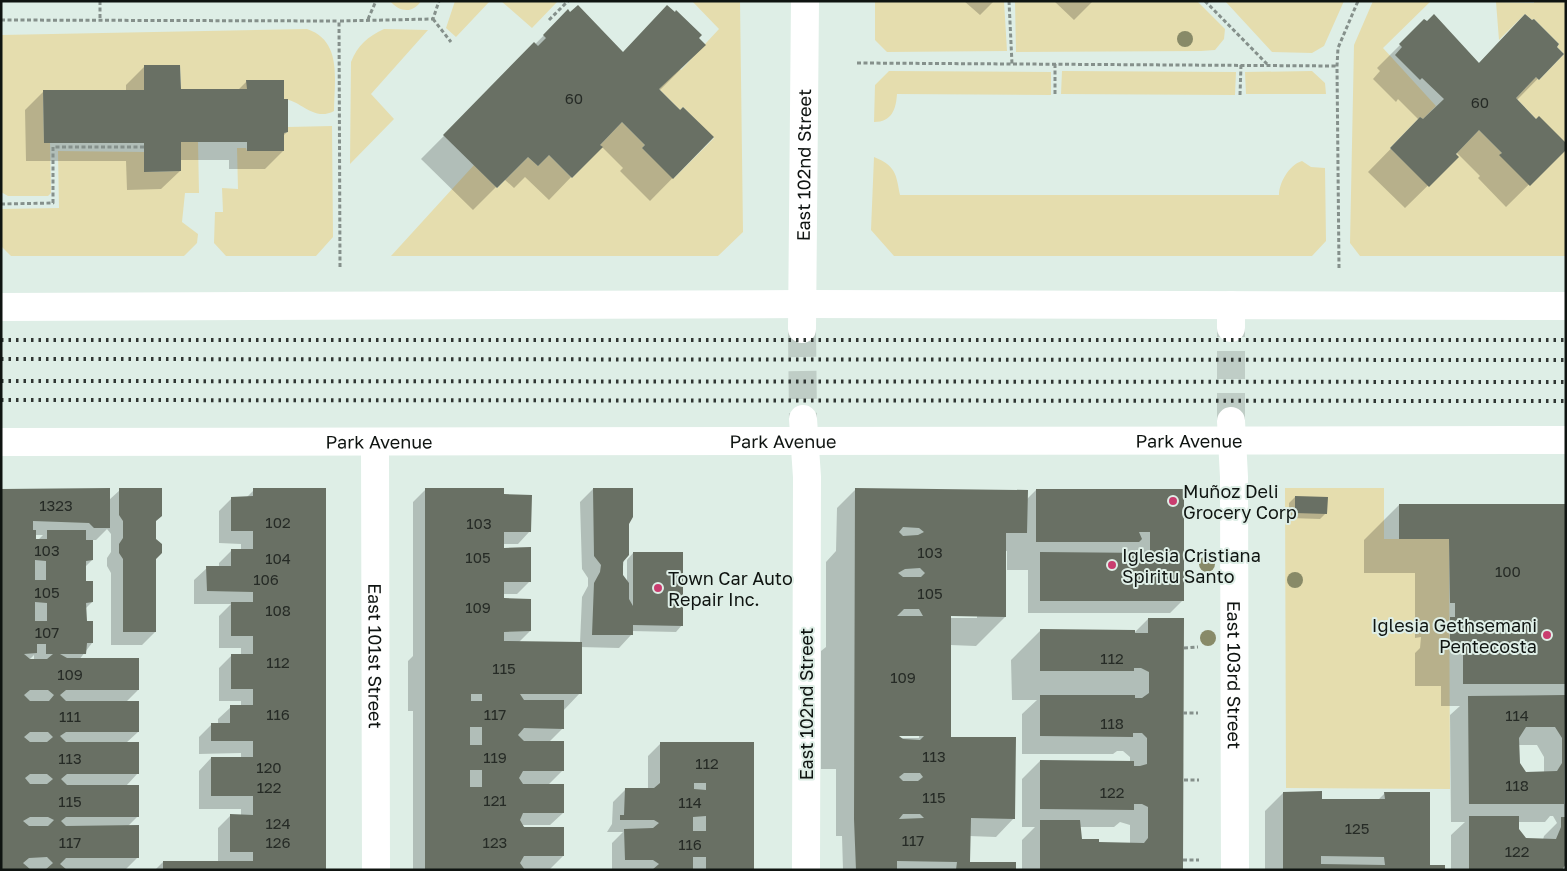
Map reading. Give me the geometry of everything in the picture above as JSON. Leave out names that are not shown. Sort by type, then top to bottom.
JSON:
[{"type":"main road","name":"East 102nd Street","points":[[802,316],[805,1]]},
{"type":"main road","points":[[1,307],[802,316],[1231,317],[1566,306]]},
{"type":"main road","name":"East 102nd Street","points":[[804,430],[806,870]]},
{"type":"main road","name":"Park Avenue","points":[[1,442],[375,442],[804,430],[1232,431],[1566,440]]},
{"type":"main road","name":"East 103rd Street","points":[[1232,431],[1235,870]]},
{"type":"main road","name":"East 101st Street","points":[[375,442],[376,870]]},
{"type":"path","points":[[100,1],[100,20]]},
{"type":"path","points":[[368,20],[376,1]]},
{"type":"path","points":[[433,19],[439,1]]},
{"type":"path","points":[[549,20],[568,1]]},
{"type":"path","points":[[1009,1],[1012,64]]},
{"type":"path","points":[[1204,1],[1268,65]]},
{"type":"path","points":[[1339,268],[1338,48],[1358,1]]},
{"type":"path","points":[[1,20],[338,21],[433,19]]},
{"type":"path","points":[[433,19],[451,42]]},
{"type":"path","points":[[338,21],[340,267]]},
{"type":"path","points":[[857,63],[1337,66]]},
{"type":"path","points":[[1055,64],[1055,95]]},
{"type":"path","points":[[1240,95],[1241,65]]},
{"type":"path","points":[[1,204],[52,203],[53,146],[144,146]]},
{"type":"path","points":[[1184,648],[1198,647]]},
{"type":"path","points":[[1183,713],[1198,713]]},
{"type":"path","points":[[1184,780],[1199,780]]},
{"type":"path","points":[[1183,860],[1199,860]]},
{"type":"shaded area","points":[[390,1],[421,1],[414,8],[406,10],[394,5]]},
{"type":"shaded area","points":[[455,1],[490,1],[456,37],[446,28]]},
{"type":"shaded area","points":[[501,1],[558,1],[532,28]]},
{"type":"shaded area","points":[[692,1],[740,1],[743,232],[718,256],[391,256],[474,165],[497,188],[528,157],[538,166],[549,155],[572,178],[602,147],[600,145],[622,122],[645,145],[642,148],[674,178],[714,138],[683,107],[680,110],[659,89],[679,69],[681,70],[719,29]]},
{"type":"shaded area","points":[[875,1],[1004,1],[1007,51],[887,52],[875,40]]},
{"type":"shaded area","points":[[1015,1],[1197,1],[1225,29],[1224,39],[1215,50],[1201,51],[1016,52]]},
{"type":"shaded area","points":[[1225,1],[1344,1],[1324,46],[1312,53],[1272,52]]},
{"type":"shaded area","points":[[1373,1],[1431,1],[1383,48],[1436,106],[1423,119],[1420,117],[1390,148],[1429,186],[1458,157],[1456,154],[1479,130],[1502,153],[1500,155],[1566,150],[1566,256],[1360,256],[1350,243],[1354,45]]},
{"type":"shaded area","points":[[1534,1],[1566,1],[1566,143],[1536,119],[1516,98],[1536,77],[1539,80],[1564,54],[1557,47],[1559,44],[1534,19],[1532,20],[1525,14],[1499,40],[1496,2],[1534,3]]},
{"type":"shaded area","points":[[307,29],[318,35],[331,52],[335,75],[334,111],[320,114],[284,99],[284,80],[247,80],[247,89],[181,89],[180,65],[144,65],[144,90],[43,90],[44,143],[50,143],[51,193],[48,196],[8,196],[1,192],[1,35]]},
{"type":"shaded area","points":[[384,29],[428,30],[371,94],[394,119],[350,164],[351,62],[364,42]]},
{"type":"shaded area","points":[[889,71],[1051,72],[1051,95],[897,94],[896,105],[892,114],[885,120],[874,122],[875,85]]},
{"type":"shaded area","points":[[1062,71],[1236,72],[1235,95],[1061,94]]},
{"type":"shaded area","points":[[1312,71],[1325,83],[1326,94],[1246,94],[1245,72]]},
{"type":"shaded area","points":[[332,126],[333,237],[316,256],[226,256],[214,243],[215,212],[223,212],[222,188],[238,189],[237,148],[246,148],[247,151],[284,151],[284,133],[288,132],[288,127]]},
{"type":"shaded area","points":[[181,142],[198,142],[199,193],[185,193],[182,222],[198,234],[197,243],[184,256],[11,256],[1,246],[1,209],[59,208],[58,151],[144,152],[145,172],[181,171]]},
{"type":"shaded area","points":[[874,157],[891,167],[896,176],[900,195],[1279,195],[1281,185],[1289,170],[1302,161],[1311,167],[1325,168],[1326,241],[1312,256],[894,256],[871,230]]},
{"type":"shaded area","points":[[1285,488],[1384,488],[1384,539],[1449,539],[1450,789],[1286,788]]},
{"type":"building","points":[[578,5],[623,52],[667,5],[675,12],[676,10],[702,35],[699,38],[706,45],[659,89],[680,110],[683,107],[714,137],[673,179],[642,148],[645,145],[622,122],[600,145],[603,147],[572,178],[549,155],[538,166],[528,157],[497,188],[443,135],[534,42],[538,46],[546,38],[543,35],[568,9],[570,12]]},
{"type":"building","points":[[1434,14],[1479,63],[1525,14],[1532,20],[1534,19],[1559,44],[1557,47],[1564,54],[1539,80],[1536,77],[1516,98],[1536,119],[1539,116],[1566,143],[1566,150],[1530,186],[1499,155],[1502,153],[1479,130],[1456,154],[1459,157],[1429,187],[1390,148],[1420,117],[1423,119],[1444,99],[1422,78],[1420,80],[1395,55],[1402,47],[1399,44],[1424,19],[1427,21]]},
{"type":"building","points":[[144,65],[180,65],[181,89],[247,89],[246,80],[284,80],[284,99],[288,99],[288,132],[284,133],[284,151],[247,151],[247,142],[181,142],[181,171],[144,172],[144,143],[44,143],[43,90],[144,90]]},
{"type":"building","points":[[110,488],[110,528],[94,528],[89,523],[33,521],[33,530],[36,530],[36,539],[47,539],[47,530],[86,530],[86,540],[93,540],[93,560],[86,561],[86,581],[93,581],[93,602],[86,603],[87,621],[93,621],[93,643],[87,643],[86,654],[60,654],[67,658],[139,658],[139,690],[66,690],[60,695],[66,701],[139,701],[139,732],[66,732],[60,736],[66,742],[139,742],[139,774],[67,774],[61,779],[67,785],[139,785],[139,817],[66,817],[61,821],[66,826],[139,825],[139,858],[66,858],[60,864],[67,870],[45,870],[53,863],[47,857],[29,858],[23,863],[31,870],[1,870],[1,489]],"holes":[[[35,560],[46,561],[46,580],[35,580]],[[35,602],[47,603],[47,621],[35,621]],[[37,644],[46,644],[46,654],[53,654],[47,659],[30,659],[24,654],[37,653]],[[30,690],[48,690],[54,695],[49,701],[30,701],[24,695]],[[30,732],[48,732],[53,737],[47,742],[30,742],[24,737]],[[30,774],[47,774],[53,779],[47,784],[30,784],[25,778]],[[30,817],[48,817],[54,820],[48,826],[29,826],[23,821]]]},
{"type":"building","points":[[119,488],[162,488],[162,516],[156,521],[156,539],[162,544],[162,553],[156,559],[156,632],[123,632],[123,559],[119,553],[119,544],[123,538],[123,521],[119,515]]},
{"type":"building","points":[[253,488],[326,488],[326,870],[163,870],[163,861],[253,861],[253,852],[230,852],[230,814],[253,815],[253,796],[211,796],[211,757],[253,757],[253,741],[211,741],[211,723],[230,723],[230,705],[253,705],[253,689],[231,689],[231,654],[253,654],[253,636],[231,636],[231,602],[253,602],[253,592],[207,591],[206,566],[231,566],[231,549],[253,549],[253,531],[231,531],[231,497],[253,496]]},
{"type":"building","points":[[425,488],[504,488],[504,494],[532,495],[531,532],[504,532],[504,548],[531,547],[531,582],[504,582],[504,598],[531,599],[531,631],[504,632],[504,641],[582,642],[582,694],[520,694],[524,700],[564,700],[564,729],[524,728],[518,735],[524,741],[564,741],[564,771],[523,771],[519,778],[523,784],[564,784],[564,813],[523,813],[520,820],[524,827],[564,827],[564,856],[524,856],[520,863],[525,870],[425,870]],"holes":[[[471,694],[482,694],[482,701],[471,701]],[[470,727],[482,727],[482,745],[470,745]],[[470,770],[482,770],[482,787],[470,787]]]},
{"type":"building","points":[[593,488],[633,488],[633,517],[629,524],[629,555],[623,562],[623,575],[629,583],[629,599],[633,606],[633,552],[683,552],[683,626],[633,625],[633,635],[592,635],[594,583],[600,572],[601,565],[594,556]]},
{"type":"building","points":[[855,488],[1028,490],[1027,533],[1006,533],[1006,617],[951,616],[951,737],[1016,737],[1015,819],[971,818],[970,862],[1016,862],[1016,870],[956,870],[957,862],[897,861],[897,870],[856,870],[854,819]],"holes":[[[903,527],[919,528],[924,532],[918,535],[903,536],[899,532]],[[920,568],[925,573],[921,577],[903,577],[898,573],[905,569]],[[904,609],[919,609],[923,616],[897,616]],[[899,736],[924,736],[920,740],[903,739]],[[904,773],[920,773],[923,777],[918,781],[903,781],[899,777]],[[903,814],[920,814],[924,818],[899,819]]]},
{"type":"building","points":[[1036,489],[1184,489],[1184,601],[1040,601],[1040,552],[1150,553],[1150,532],[1139,532],[1142,539],[1139,542],[1036,542]]},
{"type":"building","points":[[1295,496],[1328,497],[1327,514],[1295,513]]},
{"type":"building","points":[[1399,504],[1566,504],[1566,684],[1463,684],[1463,652],[1450,651],[1450,617],[1455,617],[1455,603],[1450,603],[1449,539],[1399,539]]},
{"type":"building","points":[[1148,618],[1184,618],[1183,870],[1040,870],[1040,820],[1080,820],[1082,839],[1099,839],[1099,842],[1144,843],[1148,838],[1148,807],[1142,804],[1134,804],[1134,810],[1040,809],[1040,760],[1134,761],[1134,766],[1140,766],[1147,764],[1147,738],[1142,733],[1133,733],[1133,737],[1040,736],[1040,695],[1135,695],[1135,698],[1142,698],[1149,693],[1149,672],[1141,668],[1134,668],[1134,671],[1040,671],[1040,629],[1135,630],[1135,633],[1148,633]]},
{"type":"building","points":[[1565,695],[1564,804],[1469,804],[1468,696]],"holes":[[[1526,727],[1555,727],[1562,738],[1562,763],[1557,771],[1526,772],[1520,763],[1519,738]]]},
{"type":"building","points":[[660,742],[754,742],[754,870],[706,870],[706,857],[693,857],[693,870],[652,870],[659,864],[653,860],[625,860],[624,829],[653,828],[659,823],[654,820],[620,820],[620,815],[624,815],[625,788],[654,788],[660,783]],"holes":[[[694,783],[706,783],[706,790],[694,789]],[[706,816],[706,831],[693,831],[693,817]]]},
{"type":"building","points":[[1322,791],[1322,799],[1385,799],[1384,792],[1430,792],[1430,865],[1445,865],[1445,870],[1283,870],[1283,792]],"holes":[[[1321,856],[1384,857],[1385,865],[1321,864]]]},
{"type":"building","points":[[1469,816],[1519,816],[1519,829],[1526,838],[1556,839],[1561,827],[1561,817],[1566,817],[1566,864],[1562,870],[1469,870]]},
{"type":"tunnel","points":[[1231,328],[1231,421]]},
{"type":"tunnel","points":[[802,329],[803,419]]},
{"type":"railway","points":[[1,340],[1566,340]]},
{"type":"railway","points":[[1,359],[1566,360]]},
{"type":"railway","points":[[1,381],[1566,382]]},
{"type":"railway","points":[[1,400],[1566,401]]},
{"type":"place","name":"Muñoz Deli Grocery Corp","points":[[1173,501]]},
{"type":"place","name":"Iglesia Cristiana Spiritu Santo","points":[[1112,565]]},
{"type":"place","name":"Town Car Auto Repair Inc.","points":[[658,588]]},
{"type":"place","name":"Iglesia Gethsemani Pentecosta","points":[[1547,635]]}]
